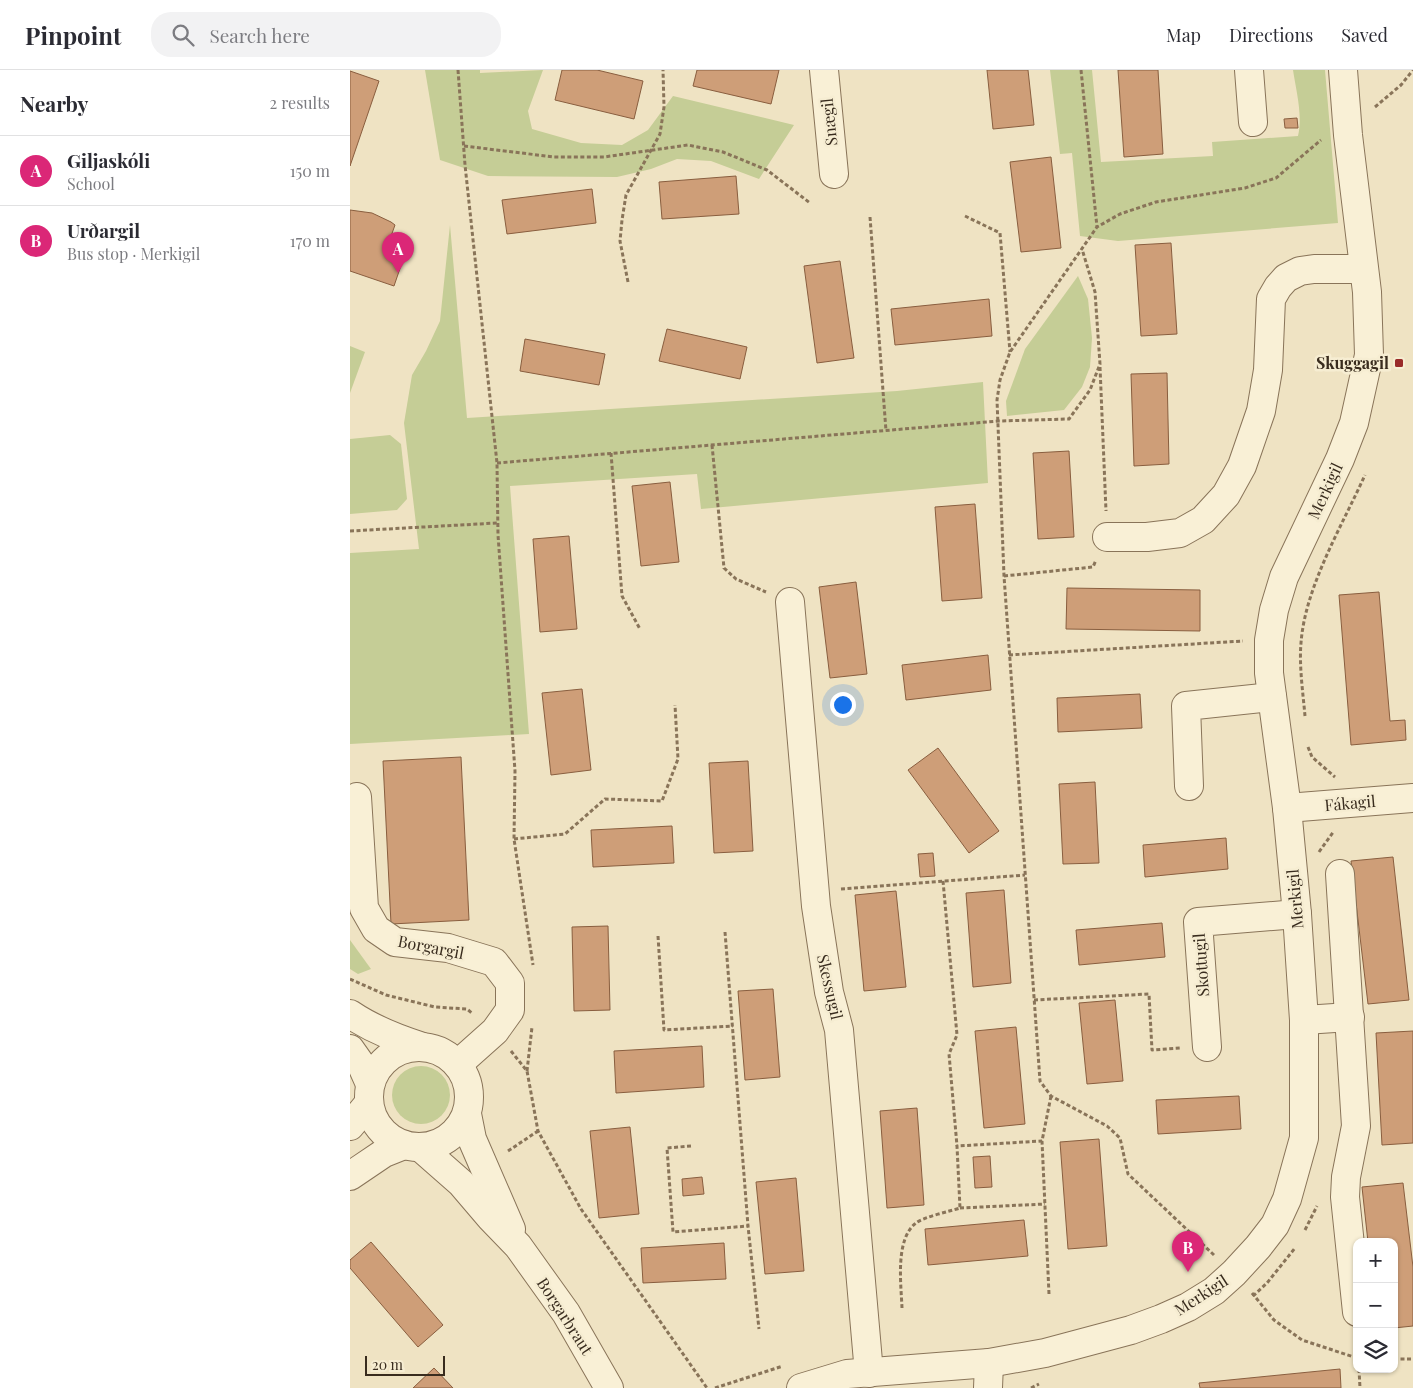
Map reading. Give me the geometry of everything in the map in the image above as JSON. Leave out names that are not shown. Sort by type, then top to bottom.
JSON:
[{"type":"street","name":"Snægil","points":[[824,70],[834,174]]},
{"type":"street","points":[[1249,70],[1254,122]]},
{"type":"street","name":"Merkigil","points":[[801,1388],[854,1378],[989,1375],[1045,1353],[1131,1330],[1161,1319],[1214,1291],[1234,1273],[1258,1247],[1274,1225],[1287,1198],[1296,1173],[1304,1138],[1304,1020],[1287,808],[1269,673],[1269,640],[1274,610],[1284,577],[1340,459],[1354,423],[1369,355],[1368,316],[1348,135],[1343,70]]},
{"type":"street","points":[[1107,537],[1148,538],[1180,533],[1203,520],[1226,495],[1242,466],[1261,411],[1268,370],[1270,299],[1286,278],[1300,271],[1314,269],[1363,269]]},
{"type":"street","name":"Skessugil","points":[[790,602],[814,891],[828,992],[839,1030],[854,1378]]},
{"type":"street","points":[[1189,786],[1186,706],[1272,697]]},
{"type":"street","name":"Borgargil","points":[[357,797],[364,908],[376,929],[395,942],[448,948],[494,962],[510,983],[510,1010],[494,1031],[458,1064]]},
{"type":"street","name":"Fákagil","points":[[1287,808],[1413,798]]},
{"type":"street","points":[[1340,874],[1356,1126],[1346,1177],[1345,1197],[1354,1283]]},
{"type":"street","name":"Skottugil","points":[[1207,1047],[1198,922],[1297,914]]},
{"type":"street","points":[[350,1014],[389,1036],[420,1046],[434,1048],[448,1054],[458,1064],[467,1080],[470,1097],[467,1114],[460,1127],[449,1138],[435,1145],[412,1146],[384,1153],[350,1176]]},
{"type":"street","points":[[1304,1020],[1350,1017]]},
{"type":"street","points":[[350,1126],[369,1094],[376,1069],[388,1056],[403,1048],[420,1046]]},
{"type":"street","points":[[350,1049],[362,1066],[372,1117],[380,1129],[391,1139],[412,1146]]},
{"type":"street","name":"Borgarbraut","points":[[467,1114],[472,1139],[518,1246]]},
{"type":"street","name":"Borgarbraut","points":[[412,1146],[460,1182],[518,1246],[566,1313],[610,1388]]},
{"type":"path","points":[[458,70],[464,146],[497,463],[498,523],[515,771],[514,839],[533,967]]},
{"type":"path","points":[[628,282],[620,241],[626,196],[660,134],[664,107],[663,70]]},
{"type":"path","points":[[1081,70],[1097,227]]},
{"type":"path","points":[[1375,107],[1401,85],[1413,70]]},
{"type":"path","points":[[1348,135],[1326,135],[1276,178],[1245,188],[1156,202],[1120,214],[1097,227],[1010,352],[1000,380],[998,421],[1009,655],[1040,1081],[1051,1096],[1107,1126],[1120,1138],[1128,1174],[1234,1273],[1274,1320],[1302,1340],[1353,1357]]},
{"type":"path","points":[[464,146],[554,157],[604,157],[688,146],[723,152],[767,170],[810,203]]},
{"type":"path","points":[[965,216],[1000,233],[1010,352]]},
{"type":"path","points":[[870,217],[886,430]]},
{"type":"path","points":[[1004,576],[1093,567],[1107,537],[1095,292],[1082,249]]},
{"type":"path","points":[[497,463],[998,421],[1069,419],[1090,390],[1100,364]]},
{"type":"path","points":[[712,445],[724,568],[736,579],[790,602]]},
{"type":"path","points":[[611,453],[622,596],[640,629]]},
{"type":"path","points":[[350,531],[498,523]]},
{"type":"path","points":[[1009,655],[1269,640],[1301,644]]},
{"type":"path","points":[[514,839],[565,834],[605,800],[662,801],[678,759],[675,705]]},
{"type":"path","points":[[814,891],[1025,875]]},
{"type":"path","points":[[943,881],[957,1035],[949,1054],[960,1208]]},
{"type":"path","points":[[725,932],[748,1226],[759,1329]]},
{"type":"path","points":[[658,936],[664,1030],[733,1026]]},
{"type":"path","points":[[350,979],[386,995],[435,1007],[467,1009],[494,1031],[527,1071]]},
{"type":"path","points":[[1034,1000],[1149,994],[1152,1050],[1207,1047]]},
{"type":"path","points":[[533,1020],[527,1071],[538,1130],[581,1209],[707,1388]]},
{"type":"path","points":[[1049,1294],[1042,1141],[1051,1096]]},
{"type":"path","points":[[507,1152],[538,1130]]},
{"type":"path","points":[[957,1146],[1042,1141]]},
{"type":"path","points":[[691,1146],[667,1148],[673,1232],[748,1226]]},
{"type":"path","points":[[902,1308],[900,1275],[905,1236],[917,1222],[960,1208],[1045,1204]]},
{"type":"path","points":[[1398,1359],[1413,1359]]},
{"type":"path","points":[[715,1388],[784,1366]]},
{"type":"path","points":[[1359,1373],[1360,1388]]},
{"type":"green space","points":[[425,70],[480,70],[480,73],[543,70],[528,111],[532,129],[581,143],[622,145],[648,130],[673,96],[794,125],[759,179],[711,161],[677,159],[651,169],[617,177],[488,176],[440,160]]},
{"type":"green space","points":[[1050,70],[1092,70],[1101,162],[1213,156],[1212,142],[1298,136],[1300,120],[1293,70],[1325,70],[1338,223],[1118,241],[1080,236],[1072,153],[1060,154]]},
{"type":"green space","points":[[450,225],[467,418],[897,391],[983,382],[988,483],[701,509],[697,474],[510,486],[529,734],[350,744],[350,553],[419,549],[404,423],[412,375],[440,321]]},
{"type":"green space","points":[[1078,276],[1088,299],[1092,338],[1090,367],[1082,387],[1064,410],[1007,416],[1006,401],[1025,349]]},
{"type":"green space","points":[[350,346],[365,352],[350,393]]},
{"type":"green space","points":[[390,435],[401,444],[407,499],[397,510],[350,514],[350,439]]},
{"type":"green space","points":[[350,940],[371,969],[358,974],[350,969]]},
{"type":"green space","points":[[415,1066],[427,1066],[442,1074],[450,1089],[450,1101],[442,1116],[427,1124],[415,1124],[400,1116],[392,1101],[392,1089],[400,1074]]},
{"type":"building","points":[[562,70],[597,70],[643,81],[634,119],[555,100]]},
{"type":"building","points":[[697,70],[779,70],[771,104],[693,86]]},
{"type":"building","points":[[987,70],[1028,70],[1034,125],[993,129]]},
{"type":"building","points":[[1118,70],[1158,70],[1163,154],[1124,157]]},
{"type":"building","points":[[350,71],[379,81],[350,166]]},
{"type":"building","points":[[1297,118],[1298,128],[1285,128],[1284,119]]},
{"type":"building","points":[[1051,157],[1061,248],[1021,252],[1010,162]]},
{"type":"building","points":[[736,176],[739,214],[662,219],[659,182]]},
{"type":"building","points":[[592,189],[596,223],[507,234],[502,200]]},
{"type":"building","points":[[350,210],[372,213],[391,222],[395,225],[390,239],[408,245],[394,286],[350,271]]},
{"type":"building","points":[[1171,243],[1177,334],[1141,336],[1135,245]]},
{"type":"building","points":[[840,261],[854,358],[817,363],[804,266]]},
{"type":"building","points":[[989,299],[992,336],[895,345],[891,309]]},
{"type":"building","points":[[667,329],[747,347],[740,379],[659,361]]},
{"type":"building","points":[[525,339],[605,354],[599,385],[520,371]]},
{"type":"building","points":[[1167,373],[1169,464],[1134,466],[1131,374]]},
{"type":"building","points":[[1069,451],[1074,537],[1038,539],[1033,453]]},
{"type":"building","points":[[670,482],[679,562],[641,566],[632,486]]},
{"type":"building","points":[[975,504],[982,598],[942,601],[935,507]]},
{"type":"building","points":[[569,536],[577,629],[540,632],[533,539]]},
{"type":"building","points":[[856,582],[867,674],[830,678],[819,587]]},
{"type":"building","points":[[1067,588],[1200,590],[1200,631],[1066,629]]},
{"type":"building","points":[[1379,592],[1390,721],[1405,720],[1406,740],[1351,745],[1339,595]]},
{"type":"building","points":[[988,655],[991,690],[906,700],[902,665]]},
{"type":"building","points":[[582,689],[591,770],[551,775],[542,693]]},
{"type":"building","points":[[1140,694],[1142,728],[1058,732],[1057,698]]},
{"type":"building","points":[[938,748],[999,831],[969,853],[908,770]]},
{"type":"building","points":[[461,757],[469,920],[391,924],[383,761]]},
{"type":"building","points":[[748,761],[753,851],[714,853],[709,763]]},
{"type":"building","points":[[1095,782],[1099,863],[1063,864],[1059,784]]},
{"type":"building","points":[[672,826],[674,863],[593,867],[591,830]]},
{"type":"building","points":[[1226,838],[1228,869],[1145,877],[1143,845]]},
{"type":"building","points":[[933,853],[935,876],[920,877],[918,854]]},
{"type":"building","points":[[1393,857],[1409,1000],[1368,1004],[1351,861]]},
{"type":"building","points":[[1004,890],[1011,983],[973,987],[966,893]]},
{"type":"building","points":[[896,891],[906,987],[864,991],[855,895]]},
{"type":"building","points":[[1162,923],[1165,957],[1079,965],[1076,930]]},
{"type":"building","points":[[608,926],[610,1010],[574,1011],[572,927]]},
{"type":"building","points":[[773,989],[780,1077],[745,1080],[738,991]]},
{"type":"building","points":[[1115,1000],[1123,1081],[1087,1084],[1079,1003]]},
{"type":"building","points":[[1016,1027],[1025,1124],[984,1128],[975,1031]]},
{"type":"building","points":[[1413,1031],[1413,1143],[1382,1145],[1376,1033]]},
{"type":"building","points":[[702,1046],[704,1087],[616,1093],[614,1051]]},
{"type":"building","points":[[1239,1096],[1241,1129],[1158,1134],[1156,1100]]},
{"type":"building","points":[[917,1108],[924,1205],[887,1208],[880,1111]]},
{"type":"building","points":[[630,1127],[639,1214],[599,1218],[590,1131]]},
{"type":"building","points":[[1099,1139],[1107,1246],[1068,1249],[1060,1142]]},
{"type":"building","points":[[990,1156],[992,1187],[975,1188],[973,1157]]},
{"type":"building","points":[[702,1177],[704,1194],[683,1196],[682,1179]]},
{"type":"building","points":[[796,1178],[804,1271],[765,1274],[756,1182]]},
{"type":"building","points":[[1403,1183],[1413,1267],[1413,1326],[1398,1328],[1398,1238],[1368,1238],[1362,1187]]},
{"type":"building","points":[[1024,1220],[1028,1256],[928,1265],[925,1229]]},
{"type":"building","points":[[371,1242],[443,1325],[418,1347],[350,1268],[350,1260]]},
{"type":"building","points":[[724,1243],[726,1279],[643,1283],[641,1248]]},
{"type":"building","points":[[434,1368],[453,1388],[413,1388]]},
{"type":"building","points":[[1340,1369],[1341,1388],[1200,1388],[1199,1383]]},
{"type":"place","name":"Giljaskóli","points":[[398,273]]},
{"type":"place","name":"Skuggagil","points":[[1399,363]]},
{"type":"place","name":"Urðargil","points":[[1188,1272]]}]
